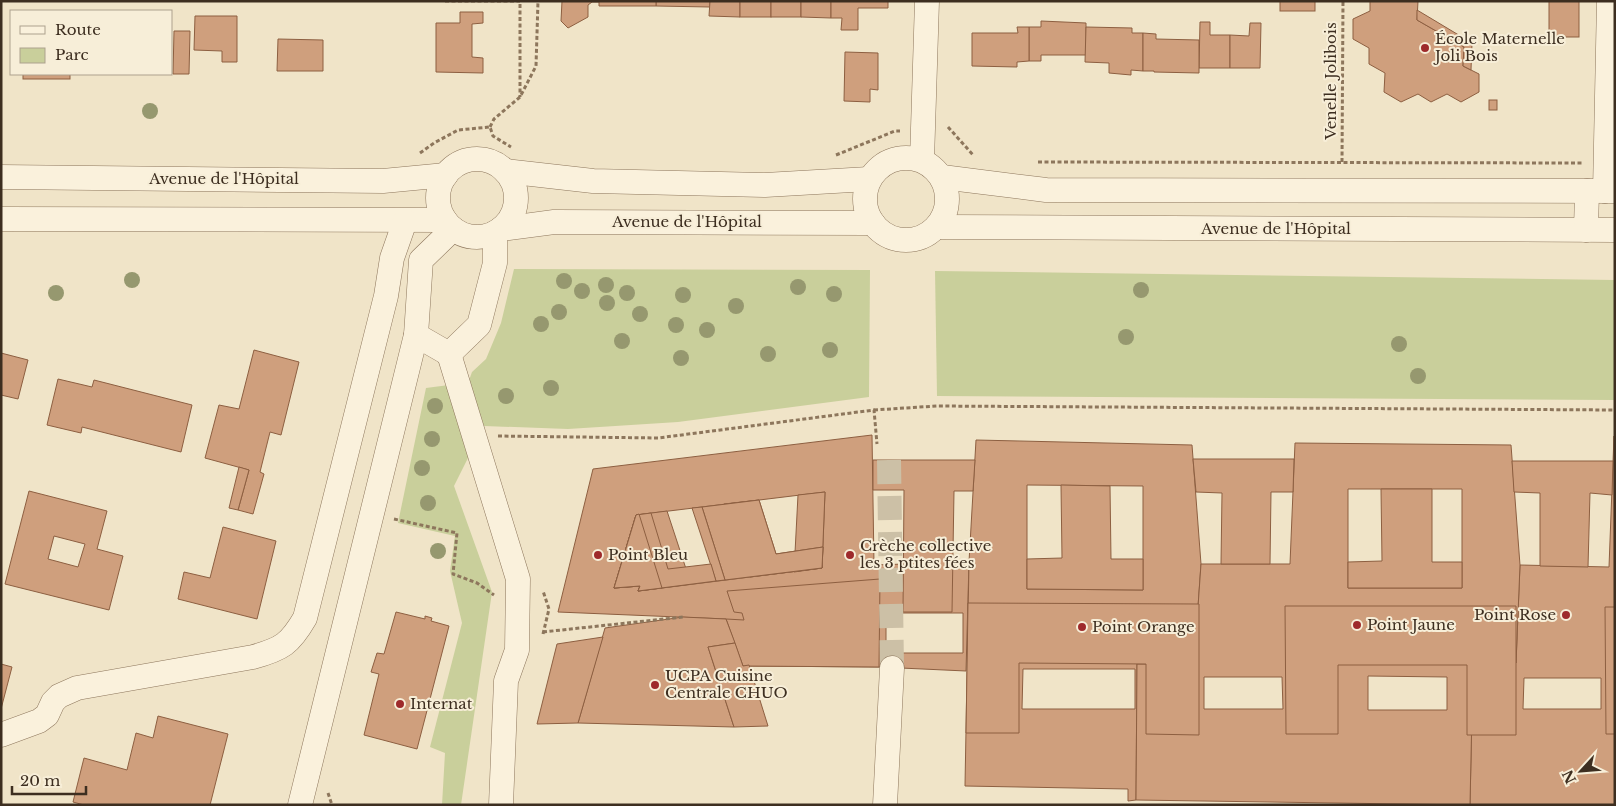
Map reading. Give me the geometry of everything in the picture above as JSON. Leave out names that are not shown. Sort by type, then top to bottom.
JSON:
[{"type":"street","points":[[922,160],[926,1]]},
{"type":"street","points":[[1586,230],[1602,191],[1612,30],[1609,1]]},
{"type":"street","points":[[910,157],[922,160],[937,170],[942,177],[947,190],[948,203],[944,216],[937,227],[927,235],[916,239],[903,240],[890,237],[872,223],[867,213],[865,202],[866,190],[869,179],[886,162],[910,157]]},
{"type":"street","points":[[475,159],[486,160],[496,164],[505,171],[512,182],[516,194],[515,207],[510,219],[498,231],[485,237],[474,237],[462,235],[449,225],[439,209],[438,197],[440,186],[446,175],[454,167],[475,159]]},
{"type":"street","points":[[505,171],[593,181],[746,184],[869,179]]},
{"type":"street","name":"Avenue de l'Hôpital","points":[[1,177],[383,180],[446,175]]},
{"type":"street","points":[[942,177],[1046,190],[1602,191]]},
{"type":"street","points":[[1,219],[405,220],[449,225]]},
{"type":"street","points":[[1,735],[39,721],[47,715],[53,702],[67,691],[254,657],[281,648],[295,635],[305,618],[386,296],[392,258],[405,220]]},
{"type":"street","name":"Avenue de l'Hôpital","points":[[498,231],[554,222],[872,223]]},
{"type":"street","points":[[300,805],[416,335],[421,260],[449,225]]},
{"type":"street","name":"Avenue de l'Hôpital","points":[[937,227],[1615,230]]},
{"type":"street","points":[[449,354],[479,325],[494,263],[498,231]]},
{"type":"street","points":[[416,335],[449,354],[518,578],[517,650],[506,681],[501,805]]},
{"type":"street","points":[[885,805],[892,668]]},
{"type":"path","points":[[444,1],[520,1],[520,97]]},
{"type":"path","points":[[490,127],[494,119],[520,97],[536,66],[538,1]]},
{"type":"path","name":"Venelle Jolibois","points":[[1342,1],[1342,162]]},
{"type":"path","points":[[496,436],[658,438],[874,410],[937,406],[1615,410]]},
{"type":"path","points":[[874,410],[877,444]]},
{"type":"path","points":[[390,518],[457,533],[453,574],[478,583],[544,633],[683,617]]},
{"type":"path","points":[[542,642],[549,609],[543,591]]},
{"type":"green space","points":[[514,269],[870,270],[869,397],[678,422],[568,429],[484,426],[467,386],[472,372],[486,359],[501,323]]},
{"type":"green space","points":[[935,271],[1615,280],[1615,400],[937,396]]},
{"type":"green space","points":[[449,385],[470,454],[454,486],[492,592],[461,805],[442,805],[445,753],[430,747],[462,623],[450,571],[455,536],[398,523],[426,388]]},
{"type":"building","points":[[562,1],[599,2],[592,2],[588,5],[588,17],[568,28],[561,21]]},
{"type":"building","points":[[599,1],[656,1],[656,6],[599,6]]},
{"type":"building","points":[[656,1],[710,1],[710,7],[656,6]]},
{"type":"building","points":[[710,1],[740,1],[740,17],[709,16]]},
{"type":"building","points":[[740,1],[771,1],[771,17],[740,17]]},
{"type":"building","points":[[771,1],[801,1],[801,17],[771,17]]},
{"type":"building","points":[[801,1],[831,1],[831,18],[801,17]]},
{"type":"building","points":[[831,1],[888,1],[888,8],[858,8],[858,30],[841,30],[842,18],[831,18]]},
{"type":"building","points":[[1280,1],[1315,1],[1315,11],[1280,11]]},
{"type":"building","points":[[1370,1],[1418,1],[1417,20],[1464,47],[1463,66],[1479,74],[1479,92],[1461,102],[1447,94],[1431,102],[1418,94],[1401,102],[1384,92],[1385,73],[1369,64],[1369,48],[1353,39],[1353,19],[1370,11]]},
{"type":"building","points":[[1549,1],[1579,1],[1579,37],[1549,37]]},
{"type":"building","points":[[1417,10],[1472,43],[1471,70],[1463,66],[1464,47],[1417,20]]},
{"type":"building","points":[[460,12],[483,12],[483,23],[472,24],[472,57],[483,58],[483,73],[436,72],[436,23],[460,23]]},
{"type":"building","points":[[195,16],[237,16],[237,62],[222,62],[222,51],[194,50]]},
{"type":"building","points":[[1041,21],[1086,23],[1086,55],[1041,55],[1041,61],[1029,61],[1029,27],[1041,27]]},
{"type":"building","points":[[1200,22],[1210,22],[1210,35],[1230,35],[1230,68],[1199,68]]},
{"type":"building","points":[[1250,23],[1261,23],[1260,68],[1230,68],[1230,35],[1249,36]]},
{"type":"building","points":[[1017,27],[1029,27],[1029,61],[1017,62],[1017,67],[972,66],[972,33],[1018,33]]},
{"type":"building","points":[[1086,27],[1132,28],[1132,33],[1143,33],[1143,71],[1131,70],[1131,75],[1109,73],[1109,63],[1085,62]]},
{"type":"building","points":[[174,31],[190,31],[189,74],[173,74]]},
{"type":"building","points":[[1143,33],[1156,34],[1156,39],[1199,40],[1199,73],[1143,71]]},
{"type":"building","points":[[278,39],[323,40],[323,71],[277,71]]},
{"type":"building","points":[[845,52],[878,53],[878,90],[870,89],[870,102],[844,101]]},
{"type":"building","points":[[23,75],[70,75],[70,79],[23,79]]},
{"type":"building","points":[[1489,100],[1497,100],[1497,110],[1489,110]]},
{"type":"building","points":[[254,350],[299,362],[281,435],[270,432],[260,472],[264,474],[253,514],[238,510],[249,470],[205,458],[219,405],[239,409]]},
{"type":"building","points":[[1,353],[28,360],[18,399],[1,395]]},
{"type":"building","points":[[58,379],[92,387],[94,380],[192,405],[181,452],[82,427],[81,433],[47,425]]},
{"type":"building","name":"Point Bleu","points":[[872,435],[874,565],[969,562],[966,671],[879,667],[743,666],[726,619],[558,612],[593,469]],"holes":[[[825,492],[822,568],[638,591],[640,586],[614,588],[636,515]],[[886,613],[963,613],[963,653],[886,653]]]},
{"type":"building","name":"Point Rose","points":[[1614,436],[1615,805],[1470,805],[1473,663],[1516,663],[1520,565],[1609,567]],"holes":[[[1524,678],[1601,678],[1601,709],[1523,709]]]},
{"type":"building","name":"Point Orange","points":[[976,440],[1192,445],[1201,564],[1194,664],[1137,664],[1136,800],[1128,801],[1128,789],[965,786],[969,562]],"holes":[[[1027,485],[1143,486],[1143,590],[1027,589]],[[1023,669],[1135,669],[1135,709],[1022,709]]]},
{"type":"building","name":"Point Jaune","points":[[1295,443],[1511,445],[1520,565],[1516,663],[1473,663],[1470,805],[1136,800],[1137,664],[1194,664],[1201,564],[1290,564]],"holes":[[[1348,489],[1462,489],[1462,588],[1348,588]],[[1368,676],[1447,677],[1447,710],[1368,710]],[[1204,677],[1282,677],[1283,709],[1204,709]]]},
{"type":"building","points":[[1193,459],[1294,459],[1293,492],[1271,492],[1270,564],[1221,564],[1222,493],[1196,492]]},
{"type":"building","points":[[873,460],[975,460],[973,491],[954,491],[952,612],[903,612],[904,490],[873,490]]},
{"type":"building","points":[[1512,461],[1613,461],[1612,495],[1590,493],[1588,567],[1540,566],[1540,493],[1514,492]]},
{"type":"building","points":[[239,467],[249,470],[238,510],[229,508]]},
{"type":"building","points":[[1061,485],[1110,486],[1111,559],[1143,559],[1143,590],[1027,589],[1027,559],[1062,558]]},
{"type":"building","points":[[1381,489],[1432,489],[1432,562],[1462,562],[1462,588],[1348,588],[1348,562],[1382,561]]},
{"type":"building","points":[[29,491],[107,511],[97,549],[123,556],[109,610],[5,584]],"holes":[[[54,536],[85,544],[78,567],[48,559]]]},
{"type":"building","points":[[825,492],[822,568],[794,572],[798,495]]},
{"type":"building","points":[[759,500],[776,554],[823,547],[822,568],[750,577],[724,504]]},
{"type":"building","points":[[759,500],[776,554],[823,547],[822,568],[725,580],[702,507]]},
{"type":"building","points":[[702,507],[725,580],[716,581],[692,508]]},
{"type":"building","points":[[667,511],[691,584],[638,591],[640,586],[614,588],[636,515]]},
{"type":"building","points":[[651,513],[668,569],[711,564],[716,581],[638,591],[640,586],[614,588],[636,515]]},
{"type":"building","points":[[639,514],[662,588],[638,591],[640,586],[614,588],[636,515]]},
{"type":"building","points":[[223,527],[276,541],[257,619],[178,599],[184,572],[210,578]]},
{"type":"building","points":[[880,579],[879,667],[743,666],[726,619],[744,620],[742,613],[734,612],[727,591]]},
{"type":"building","points":[[968,603],[1199,604],[1199,735],[1146,734],[1146,664],[1019,663],[1019,733],[966,733]]},
{"type":"building","points":[[1285,606],[1516,606],[1516,735],[1467,735],[1467,665],[1338,665],[1338,734],[1286,734]]},
{"type":"building","points":[[1605,607],[1615,607],[1615,734],[1606,734]]},
{"type":"building","name":"Internat","points":[[396,612],[425,619],[425,616],[432,618],[431,621],[449,626],[417,749],[364,735],[379,674],[371,672],[377,653],[384,654]]},
{"type":"building","name":"UCPA Cuisine Centrale CHUO","points":[[683,617],[726,619],[735,643],[708,647],[734,727],[578,723],[605,628]]},
{"type":"building","points":[[603,637],[578,723],[537,724],[557,644]]},
{"type":"building","points":[[735,643],[743,666],[749,665],[768,726],[734,727],[708,647]]},
{"type":"building","points":[[1,664],[12,667],[1,709]]},
{"type":"building","points":[[158,716],[228,734],[210,805],[84,805],[73,802],[84,758],[127,770],[136,733],[153,738]]},
{"type":"tunnel","points":[[889,460],[892,668]]},
{"type":"place","name":"École Maternelle Joli Bois","points":[[1425,48]]},
{"type":"place","name":"Point Bleu","points":[[598,555]]},
{"type":"place","name":"Crèche collective les 3 ptites fées","points":[[850,555]]},
{"type":"place","name":"Point Rose","points":[[1566,615]]},
{"type":"place","name":"Point Jaune","points":[[1357,625]]},
{"type":"place","name":"Point Orange","points":[[1082,627]]},
{"type":"place","name":"UCPA Cuisine Centrale CHUO","points":[[655,685]]},
{"type":"place","name":"Internat","points":[[400,704]]}]
